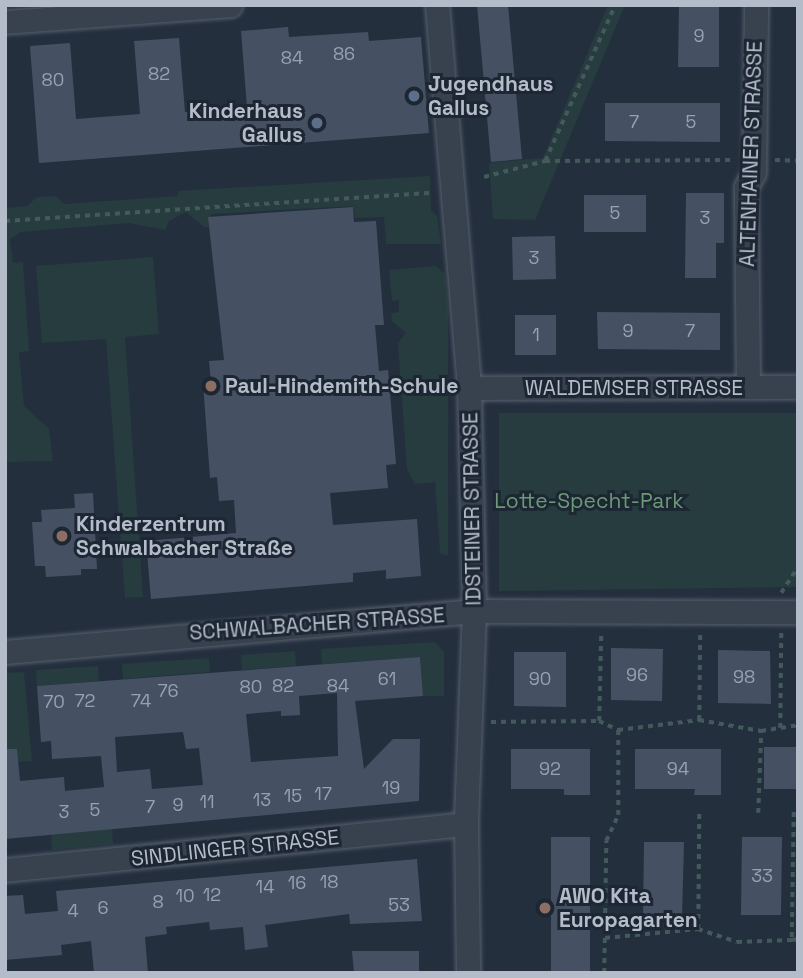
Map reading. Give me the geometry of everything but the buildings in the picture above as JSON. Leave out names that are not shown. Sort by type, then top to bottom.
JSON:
[{"type":"street","points":[[5,22],[230,5]]},
{"type":"street","name":"IDSTEINER STRASSE","points":[[436,5],[470,388],[474,611],[466,824],[468,973]]},
{"type":"street","name":"ALTENHAINER STRASSE","points":[[748,387],[746,187],[754,160],[756,5]]},
{"type":"street","name":"WALDEMSER STRASSE","points":[[470,388],[798,387]]},
{"type":"street","name":"SCHWALBACHER STRASSE","points":[[5,652],[474,611],[790,612]]},
{"type":"street","name":"SINDLINGER STRASSE","points":[[5,870],[466,824]]},
{"type":"path","points":[[545,161],[615,5]]},
{"type":"path","points":[[484,177],[545,161],[798,161]]},
{"type":"path","points":[[5,221],[441,193]]},
{"type":"path","points":[[780,728],[790,612],[781,587],[798,567]]},
{"type":"path","points":[[599,721],[601,627]]},
{"type":"path","points":[[699,720],[700,628]]},
{"type":"path","points":[[491,722],[599,721],[618,730],[699,720],[761,731],[798,725]]},
{"type":"path","points":[[604,973],[606,841],[618,815],[618,730]]},
{"type":"path","points":[[758,813],[761,731]]},
{"type":"path","points":[[792,940],[794,812]]},
{"type":"path","points":[[698,929],[699,814]]},
{"type":"path","points":[[605,938],[698,929],[737,942],[798,939]]},
{"type":"green space","points":[[608,5],[625,5],[535,220],[493,219],[489,163],[543,158]]},
{"type":"green space","points":[[430,176],[431,210],[437,216],[441,244],[386,244],[384,217],[355,218],[353,206],[211,214],[212,227],[204,227],[186,212],[169,221],[165,230],[129,223],[21,232],[10,239],[13,263],[23,262],[29,351],[19,352],[24,406],[49,429],[53,461],[5,462],[5,208],[27,206],[37,197],[56,196],[64,204],[178,196],[178,191]]},
{"type":"green space","points":[[153,257],[159,334],[125,337],[143,597],[125,598],[106,339],[42,343],[36,266]]},
{"type":"green space","points":[[436,266],[445,274],[448,309],[448,556],[440,553],[435,482],[415,484],[407,469],[398,343],[406,333],[392,321],[391,313],[399,312],[399,300],[392,301],[389,270]]},
{"type":"green space","name":"Lotte-Specht-Park","points":[[499,413],[798,413],[798,587],[499,591]]},
{"type":"green space","points":[[435,642],[444,652],[444,696],[423,696],[420,657],[322,664],[321,649]]},
{"type":"green space","points":[[295,651],[296,666],[242,670],[241,655]]},
{"type":"green space","points":[[209,658],[210,672],[123,679],[122,664]]},
{"type":"green space","points":[[98,666],[99,681],[37,686],[36,670]]},
{"type":"green space","points":[[24,672],[32,761],[5,763],[5,673]]},
{"type":"green space","points":[[112,828],[113,844],[52,850],[51,834]]},
{"type":"place","name":"Jugendhaus Gallus","points":[[414,96]]},
{"type":"place","name":"Kinderhaus Gallus","points":[[317,123]]},
{"type":"place","name":"Paul-Hindemith-Schule","points":[[211,386]]},
{"type":"place","name":"Kinderzentrum Schwalbacher Straße","points":[[62,536]]},
{"type":"place","name":"AWO Kita Europagarten","points":[[545,908]]}]
